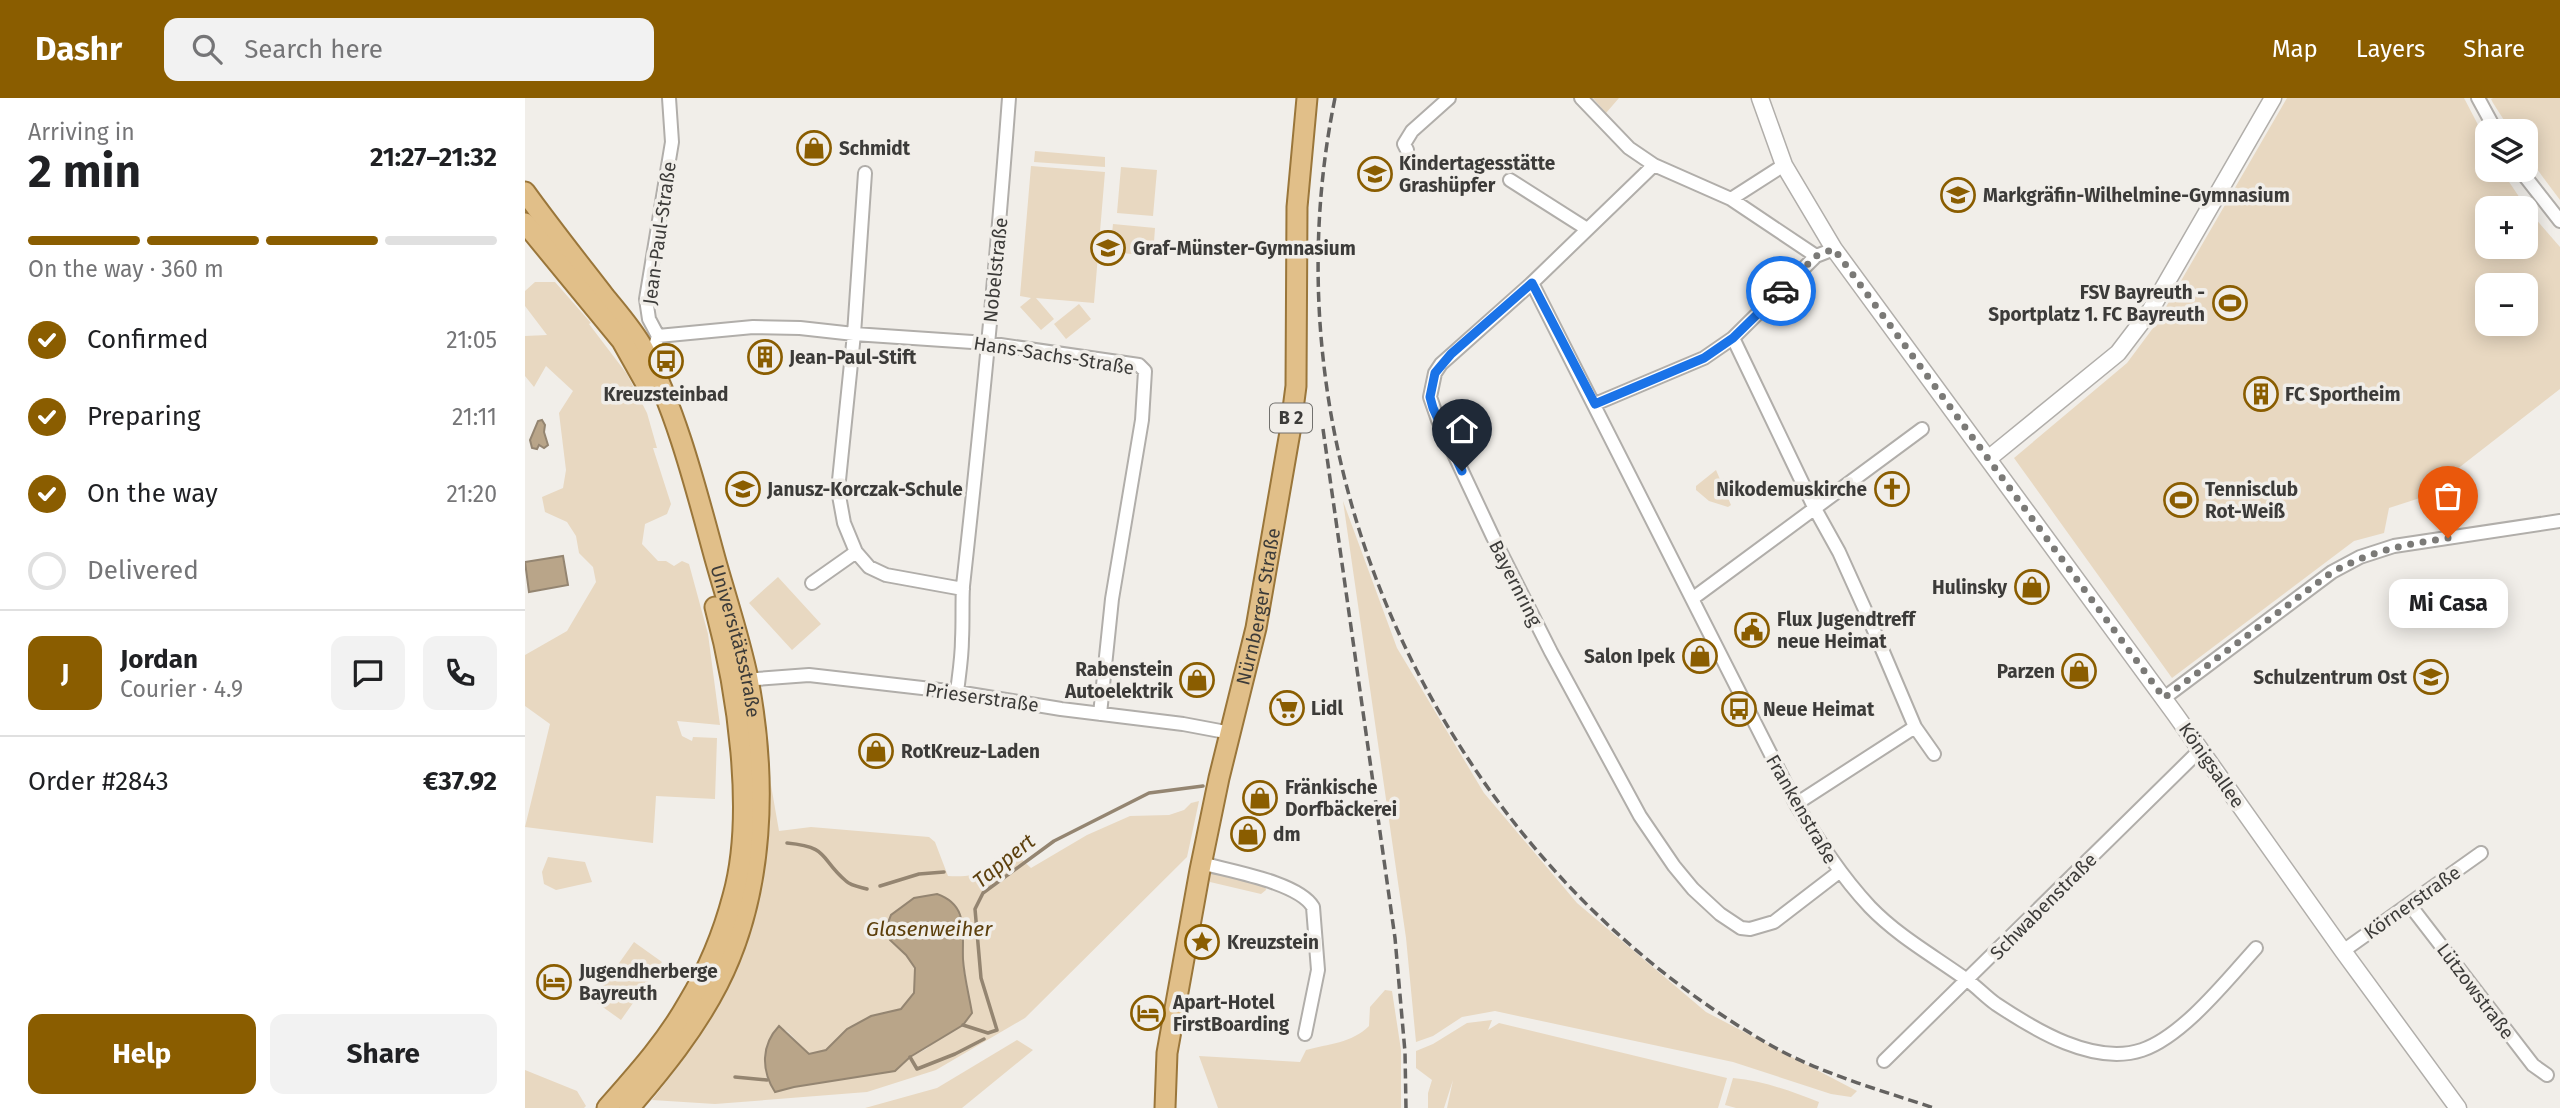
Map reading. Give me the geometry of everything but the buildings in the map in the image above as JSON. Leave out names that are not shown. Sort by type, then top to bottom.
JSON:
[{"type":"main road","name":"Nürnberger Straße","points":[[1165,1108],[1167,1053],[1201,863],[1256,628],[1296,386],[1297,207],[1307,98]]},
{"type":"main road","name":"Königsallee","points":[[1760,98],[1784,165],[1834,249],[2164,698],[2458,1108]]},
{"type":"main road","points":[[1988,459],[2118,353],[2150,311],[2273,98]]},
{"type":"main road","name":"Universitätsstraße","points":[[528,210],[628,326],[641,345],[669,408],[706,523],[757,759],[758,831],[755,865],[743,920],[732,954],[718,985],[671,1058],[636,1088],[608,1107]]},
{"type":"main road","name":"Universitätsstraße","points":[[528,210],[622,341],[649,391],[740,680]]},
{"type":"main road","name":"Universitätsstraße","points":[[629,1108],[636,1088]]},
{"type":"street","name":"Jean-Paul-Straße","points":[[658,336],[649,318],[646,299],[672,142],[669,98]]},
{"type":"street","name":"Nobelstraße","points":[[957,692],[963,640],[963,589],[993,301],[1009,98]]},
{"type":"street","points":[[1407,150],[1404,144],[1412,131],[1448,98]]},
{"type":"street","points":[[1581,98],[1629,149],[1654,165],[1731,199],[1816,256]]},
{"type":"street","points":[[2478,98],[2489,119]]},
{"type":"street","name":"Bayernring","points":[[1654,165],[1532,283],[1441,364],[1435,373],[1430,397],[1438,420],[1497,546],[1640,816],[1693,889],[1729,922],[1750,929],[1774,922],[1839,872]]},
{"type":"street","points":[[1731,199],[1784,165]]},
{"type":"street","points":[[865,173],[854,334],[838,490],[844,523],[856,552],[869,566],[886,575],[963,589]]},
{"type":"street","points":[[1510,180],[1587,229]]},
{"type":"street","points":[[2529,182],[2560,221]]},
{"type":"street","points":[[1595,404],[1704,358],[1733,338],[1816,256],[1834,249]]},
{"type":"street","name":"Frankenstraße","points":[[1532,283],[1795,804],[1839,872],[1895,931],[1967,980],[1996,1004],[2067,1044],[2099,1054],[2118,1056],[2143,1050],[2179,1029],[2256,948]]},
{"type":"street","name":"Hans-Sachs-Straße","points":[[658,336],[753,327],[800,328],[987,343],[1139,365],[1146,372],[1142,420],[1112,599],[1100,714]]},
{"type":"street","points":[[650,363],[658,336]]},
{"type":"street","points":[[1733,338],[1814,507],[1839,552],[1915,727],[1934,754]]},
{"type":"street","points":[[1692,599],[1922,429]]},
{"type":"street","points":[[2164,698],[2332,572],[2360,557],[2395,546],[2560,521]]},
{"type":"street","points":[[813,583],[856,552]]},
{"type":"street","name":"Prieserstraße","points":[[740,680],[809,675],[957,692],[1231,733]]},
{"type":"street","points":[[1795,804],[1915,727]]},
{"type":"street","name":"Schwabenstraße","points":[[1884,1061],[2201,749]]},
{"type":"street","name":"Körnerstraße","points":[[2343,951],[2481,853]]},
{"type":"street","points":[[1201,863],[1273,884],[1308,899],[1313,907],[1318,970],[1305,1034]]},
{"type":"street","name":"Lützowstraße","points":[[2409,904],[2533,1065],[2547,1074]]},
{"type":"shaded area","points":[[1593,98],[1619,98],[1606,113]]},
{"type":"shaded area","points":[[2287,98],[2464,98],[2475,119],[2475,182],[2509,182],[2519,196],[2475,196],[2475,259],[2538,259],[2538,222],[2560,247],[2560,389],[2420,498],[2389,508],[2384,533],[2354,541],[2172,678],[2014,458],[2127,363],[2156,324]]},
{"type":"shaded area","points":[[2560,98],[2560,200],[2538,170],[2538,119],[2503,119],[2491,99]]},
{"type":"shaded area","points":[[1035,151],[1105,157],[1105,167],[1034,162]]},
{"type":"shaded area","points":[[1031,166],[1105,172],[1094,303],[1036,298],[1054,319],[1041,330],[1020,307],[1031,298],[1020,296]]},
{"type":"shaded area","points":[[1121,167],[1157,170],[1153,216],[1117,213]]},
{"type":"shaded area","points":[[1113,224],[1155,228],[1153,256],[1110,252]]},
{"type":"shaded area","points":[[535,282],[555,282],[591,323],[589,324],[627,374],[647,413],[657,448],[653,448],[671,504],[667,514],[645,524],[642,544],[658,561],[666,561],[674,566],[682,561],[689,564],[708,634],[720,725],[677,721],[682,736],[692,741],[693,737],[717,738],[715,799],[656,796],[653,843],[525,827],[550,724],[525,706],[525,655],[567,631],[596,582],[593,567],[579,553],[576,536],[567,522],[545,512],[542,497],[563,488],[566,470],[559,413],[573,391],[546,366],[534,387],[525,376],[525,336],[547,335],[525,306],[525,291]]},
{"type":"shaded area","points":[[1079,304],[1091,319],[1066,339],[1054,324]]},
{"type":"shaded area","points":[[1716,470],[1731,505],[1728,507],[1709,501],[1696,490],[1696,486]]},
{"type":"shaded area","points":[[1343,501],[1397,648],[1484,793],[1577,903],[1706,1012],[1857,1091],[1851,1097],[1831,1094],[1733,1062],[1495,1011],[1462,1017],[1433,1036],[1416,1042],[1406,938]]},
{"type":"shaded area","points":[[778,577],[821,624],[792,650],[749,603]]},
{"type":"shaded area","points":[[766,768],[779,831],[811,827],[929,837],[935,842],[948,876],[968,876],[984,872],[1014,852],[1031,868],[1087,835],[1130,816],[1169,815],[1199,801],[1187,857],[1025,1018],[936,1070],[867,1092],[715,1104],[652,1100],[709,1021],[739,955]],"holes":[[[937,894],[947,898],[964,940],[963,959],[972,1013],[926,1049],[910,1057],[895,1071],[794,1087],[767,1080],[767,1045],[778,1026],[788,1032],[809,1054],[826,1050],[847,1029],[871,1016],[901,1009],[914,993],[915,968],[890,940],[886,928],[891,915],[914,898]]]},
{"type":"shaded area","points":[[548,857],[585,862],[592,882],[556,890],[544,884],[542,872]]},
{"type":"shaded area","points":[[1215,870],[1265,884],[1266,890],[1261,894],[1210,882],[1209,875]]},
{"type":"shaded area","points":[[634,942],[662,962],[621,1020],[593,1000]]},
{"type":"shaded area","points":[[1385,990],[1392,991],[1401,1050],[1401,1108],[1218,1108],[1199,1056],[1300,1062],[1306,1050],[1339,1042],[1362,1032],[1369,1026],[1370,1007]]},
{"type":"shaded area","points":[[1492,1020],[1488,1030],[1499,1023],[1727,1078],[1718,1108],[1447,1108],[1453,1080],[1444,1108],[1428,1108],[1428,1093],[1432,1080],[1416,1068],[1416,1051],[1467,1023]]},
{"type":"shaded area","points":[[1017,1040],[1033,1050],[962,1108],[865,1108],[937,1088]]},
{"type":"shaded area","points":[[525,1070],[577,1091],[586,1106],[525,1108]]},
{"type":"shaded area","points":[[1733,1078],[1788,1090],[1819,1102],[1817,1108],[1736,1108],[1725,1105]]},
{"type":"water","points":[[542,420],[548,445],[544,448],[539,445],[537,449],[532,448],[530,440],[538,421]]},
{"type":"water","points":[[563,556],[568,585],[529,592],[525,562]]},
{"type":"water","name":"Glasenweiher","points":[[937,894],[954,905],[962,920],[964,965],[972,1013],[963,1025],[910,1057],[895,1071],[775,1092],[767,1075],[765,1058],[769,1041],[779,1026],[809,1054],[826,1050],[847,1029],[871,1016],[901,1009],[914,993],[915,968],[890,940],[886,928],[891,915],[914,898]]},
{"type":"waterway","name":"Tappert","points":[[963,1025],[988,1033],[997,1030],[981,978],[975,909],[983,893],[1054,841],[1149,793],[1203,786]]},
{"type":"waterway","points":[[787,843],[811,847],[823,855],[848,883],[867,889]]},
{"type":"waterway","points":[[880,886],[919,874],[944,872]]},
{"type":"waterway","name":"Tappert","points":[[910,1057],[917,1069],[984,1039]]},
{"type":"waterway","points":[[735,1077],[767,1080]]},
{"type":"railway","points":[[1335,98],[1319,238],[1325,376],[1354,512],[1402,641],[1470,762],[1555,871],[1656,967],[1772,1046],[1791,1056],[1851,1081],[1934,1108]]},
{"type":"railway","points":[[1323,429],[1395,938],[1405,1052],[1406,1108]]},
{"type":"way so far","points":[[1781,291],[1816,256],[1834,249],[2164,698],[2332,572],[2360,557],[2395,546],[2448,538]]},
{"type":"place","name":"Schmidt","points":[[814,148]]},
{"type":"place","name":"Kindertagesstätte Grashüpfer","points":[[1375,174]]},
{"type":"place","name":"Markgräfin-Wilhelmine-Gymnasium","points":[[1958,195]]},
{"type":"place","name":"Graf-Münster-Gymnasium","points":[[1108,248]]},
{"type":"place","name":"FSV Bayreuth - Sportplatz 1. FC Bayreuth","points":[[2230,303]]},
{"type":"place","name":"Jean-Paul-Stift","points":[[765,357]]},
{"type":"place","name":"Kreuzsteinbad","points":[[666,361]]},
{"type":"place","name":"FC Sportheim","points":[[2261,394]]},
{"type":"place","name":"Janusz-Korczak-Schule","points":[[743,489]]},
{"type":"place","name":"Nikodemuskirche","points":[[1892,489]]},
{"type":"place","name":"Tennisclub Rot-Weiß","points":[[2181,500]]},
{"type":"place","name":"Mi Casa","points":[[2448,538]]},
{"type":"place","name":"Hulinsky","points":[[2032,587]]},
{"type":"place","name":"Flux Jugendtreff neue Heimat","points":[[1752,630]]},
{"type":"place","name":"Salon Ipek","points":[[1700,656]]},
{"type":"place","name":"Parzen","points":[[2079,671]]},
{"type":"place","name":"Schulzentrum Ost","points":[[2431,677]]},
{"type":"place","name":"Rabenstein Autoelektrik","points":[[1197,680]]},
{"type":"place","name":"Lidl","points":[[1287,708]]},
{"type":"place","name":"Neue Heimat","points":[[1739,709]]},
{"type":"place","name":"RotKreuz-Laden","points":[[876,751]]},
{"type":"place","name":"Fränkische Dorfbäckerei","points":[[1260,798]]},
{"type":"place","name":"dm","points":[[1248,834]]},
{"type":"place","name":"Kreuzstein","points":[[1202,942]]},
{"type":"place","name":"Jugendherberge Bayreuth","points":[[554,982]]},
{"type":"place","name":"Apart-Hotel FirstBoarding","points":[[1148,1013]]},
{"type":"route","points":[[1462,471],[1433,408],[1430,397],[1435,373],[1451,354],[1532,283],[1595,404],[1704,358],[1733,338],[1781,291]]}]
